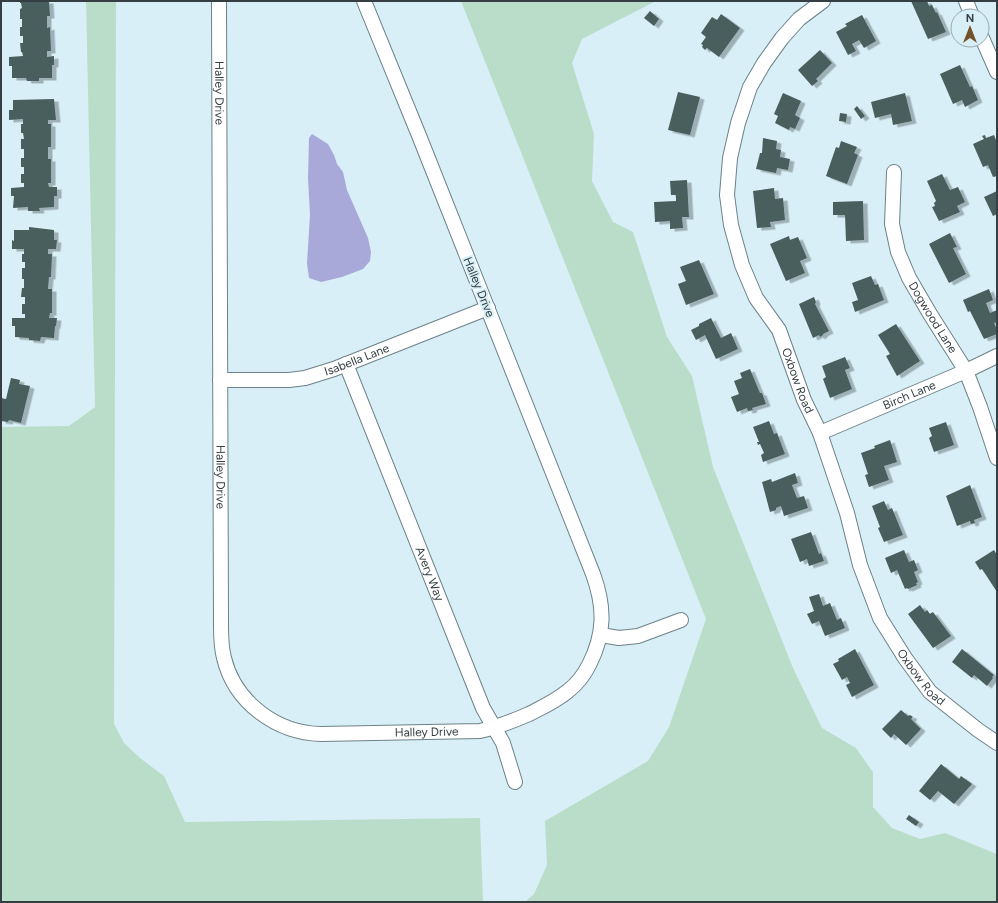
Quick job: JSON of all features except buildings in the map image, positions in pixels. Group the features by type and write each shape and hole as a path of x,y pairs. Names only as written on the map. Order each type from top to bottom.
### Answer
{"street":[{"name":"Halley Drive","path":"219,1 221,637 224,659 239,690 246,699 264,716 287,728 310,734 480,731 494,728 544,707 570,690 586,671 601,635 600,598 598,586 418,130 364,1"},
{"name":"Oxbow Road","path":"823,1 799,19 782,38 764,63 750,87 738,122 730,158 727,195 731,225 742,265 756,298 779,330 804,400 820,433 847,513 860,565 880,618 905,658 930,692 997,743"},
{"path":"986,48 997,72"},
{"name":"Dogwood Lane","path":"894,172 892,224 898,252 909,278 966,371 980,406 997,458"},
{"name":"Isabella Lane","path":"220,380 289,380 320,374 488,308"},
{"name":"Birch Lane","path":"820,433 966,371 997,356"},
{"name":"Avery Way","path":"346,364 482,708 502,743 515,782"},
{"path":"601,635 619,638 638,636 681,620"}],"green space":[{"path":"86,1 116,1 114,724 124,743 140,758 164,776 185,822 480,818 483,902 1,902 1,427 69,426 95,407"},
{"path":"461,1 656,1 582,39 572,63 594,134 592,181 613,222 633,232 667,337 692,376 713,467 793,668 822,728 856,748 873,772 873,807 892,828 920,839 945,833 997,854 997,902 525,902 534,894 547,865 545,821 648,761 669,727 706,619"}],"water":[{"path":"312,134 328,144 337,164 343,172 347,190 368,238 371,252 370,261 363,269 342,277 321,282 309,278 307,263 310,215 308,178 309,138"}]}
